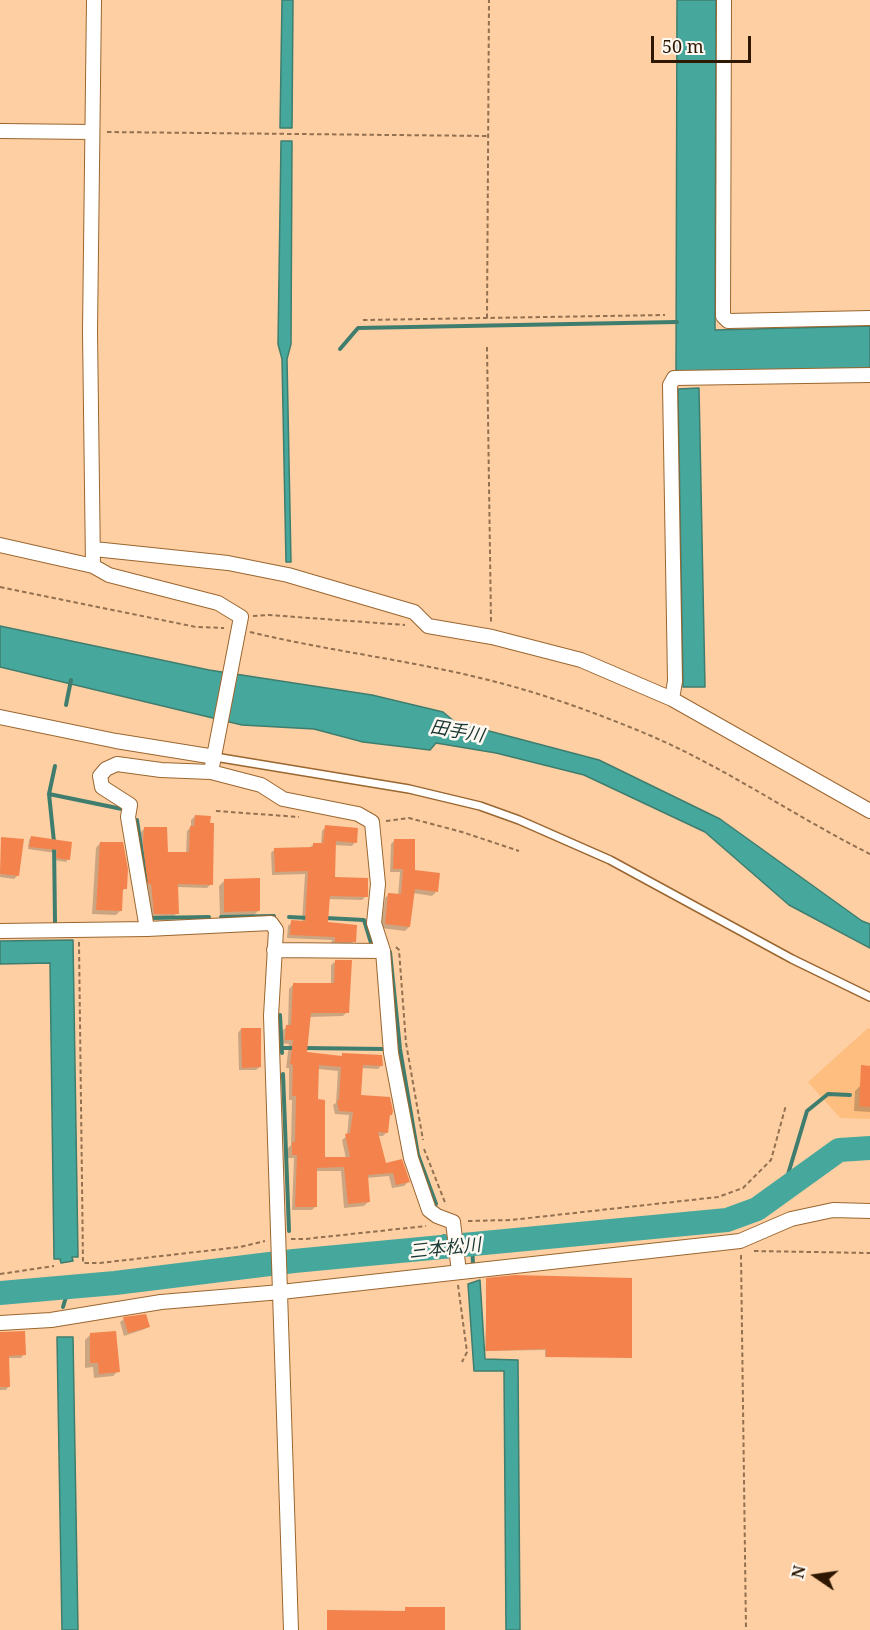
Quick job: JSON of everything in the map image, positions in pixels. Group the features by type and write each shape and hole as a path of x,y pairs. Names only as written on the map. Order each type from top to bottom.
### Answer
{"street":[{"path":"93,566 90,331 94,0"},
{"path":"724,0 723,316 728,321 870,318"},
{"path":"0,131 92,132"},
{"path":"672,699 675,681 670,385 674,378 870,375"},
{"path":"0,546 93,566 109,575 218,603 239,629 212,772"},
{"path":"94,549 228,563 288,575 414,612 428,626 492,637 580,660 672,699 870,811"},
{"path":"0,717 116,741 215,752"},
{"path":"147,929 128,817 130,806 102,787 100,776 117,764 162,770 212,772 261,785 283,798 358,814 372,822 378,884 374,923 383,951 391,1053 411,1158 429,1210 453,1222 459,1272"},
{"path":"0,932 147,929 271,923 276,930 271,1016 291,1630"},
{"path":"274,950 383,951"},
{"path":"0,1323 51,1320 161,1302 741,1245 791,1219 833,1210 870,1211"}],"lane":[{"path":"215,752 409,789 480,806 519,820 610,860 792,959 870,997"}],"path":[{"path":"487,318 489,0"},
{"path":"92,132 488,136"},
{"path":"363,320 665,315"},
{"path":"487,347 492,637"},
{"path":"0,587 196,627 239,629 291,642 419,665 500,683 639,730 706,762 870,854"},
{"path":"239,629 269,615 405,625"},
{"path":"79,930 83,1263 240,1247 279,1240 424,1227 437,1216"},
{"path":"383,951 394,944 399,950 406,1043 424,1148 453,1222 511,1220 718,1197 743,1188 771,1160 786,1105"},
{"path":"746,1630 741,1245 755,1251 870,1253"},
{"path":"0,1274 54,1266"},
{"path":"459,1272 458,1284 467,1352 462,1362"}],"shaded area":[{"path":"868,1028 870,1029 870,1119 840,1118 808,1082"}],"water":[{"path":"282,0 293,0 292,128 280,128"},
{"path":"677,0 716,0 715,330 870,326 870,368 676,372"},
{"path":"281,141 292,141 291,344 287,359 291,562 286,562 282,359 278,344"},
{"path":"699,388 705,687 683,687 678,389"},
{"name":"田手川","path":"0,626 209,670 372,695 443,712 455,722 599,760 720,819 862,921 870,924 870,948 789,905 705,832 584,775 496,753 436,743 430,750 363,742 314,729 242,725 0,667"},
{"path":"73,940 78,1257 72,1257 73,1261 61,1263 60,1259 54,1259 50,963 0,964 0,941"},
{"path":"480,1280 485,1359 518,1360 520,1630 506,1630 504,1371 474,1371 468,1284"},
{"path":"57,1337 73,1337 78,1630 62,1630"}],"building":[{"path":"195,815 211,816 210,823 214,823 213,885 178,884 179,914 154,914 151,884 148,884 146,870 144,827 167,827 168,852 189,852 190,826 194,826"},
{"path":"325,825 358,828 357,843 336,841 335,877 368,878 368,897 330,896 328,922 357,925 356,942 335,942 335,937 290,935 291,920 305,921 308,871 275,872 274,848 313,847 313,843 323,843"},
{"path":"31,836 72,842 70,860 56,858 57,850 29,847"},
{"path":"1,837 24,839 19,876 0,874"},
{"path":"394,839 415,839 415,870 440,873 438,892 415,889 410,927 385,924 388,893 401,894 403,869 393,869"},
{"path":"100,842 123,842 128,869 127,889 123,889 122,911 96,910"},
{"path":"260,878 260,911 224,912 224,879"},
{"path":"335,960 352,960 349,1013 311,1013 307,1052 342,1056 342,1053 382,1055 383,1066 363,1065 361,1095 390,1097 393,1111 390,1115 388,1133 378,1132 386,1163 402,1159 410,1182 396,1185 393,1173 368,1175 370,1202 348,1204 344,1167 317,1168 317,1207 295,1207 297,1155 292,1155 292,1142 295,1142 296,1096 292,1096 293,1065 290,1064 293,1040 285,1040 286,1025 291,1025 293,983 334,983","holes":["319,1065 341,1067 339,1100 337,1100 339,1111 353,1112 350,1133 345,1134 350,1157 325,1157 325,1100 318,1099"]},
{"path":"241,1028 261,1028 261,1067 242,1068"},
{"path":"861,1065 870,1066 870,1107 859,1106"},
{"path":"515,1275 632,1278 632,1358 546,1357 546,1349 486,1351 486,1278"},
{"path":"146,1314 150,1327 128,1333 123,1317"},
{"path":"25,1331 26,1355 9,1356 10,1387 0,1387 0,1332"},
{"path":"116,1331 120,1372 99,1374 98,1363 90,1363 90,1333"},
{"path":"405,1607 445,1607 445,1630 327,1630 327,1610 405,1611"}],"waterway":[{"path":"340,349 358,328 677,322"},
{"path":"66,705 71,680"},
{"path":"55,766 49,794 54,842 55,922"},
{"path":"49,794 122,809"},
{"path":"137,820 146,881"},
{"path":"150,916 151,918 209,917"},
{"path":"221,917 274,916"},
{"path":"289,917 309,918"},
{"path":"326,918 364,920 371,943"},
{"path":"390,952 400,1049 418,1155 436,1204"},
{"path":"280,1015 282,1053"},
{"path":"282,1048 297,1048"},
{"path":"304,1048 384,1049"},
{"path":"283,1074 289,1231"},
{"path":"783,1191 807,1111 828,1094 850,1095"},
{"name":"三本松川","path":"0,1293 115,1283 294,1261 727,1220 757,1209 839,1150 870,1148"},
{"path":"444,1236 446,1246"},
{"path":"472,1244 473,1264"},
{"path":"293,1251 294,1261"},
{"path":"63,1307 69,1287"}]}
